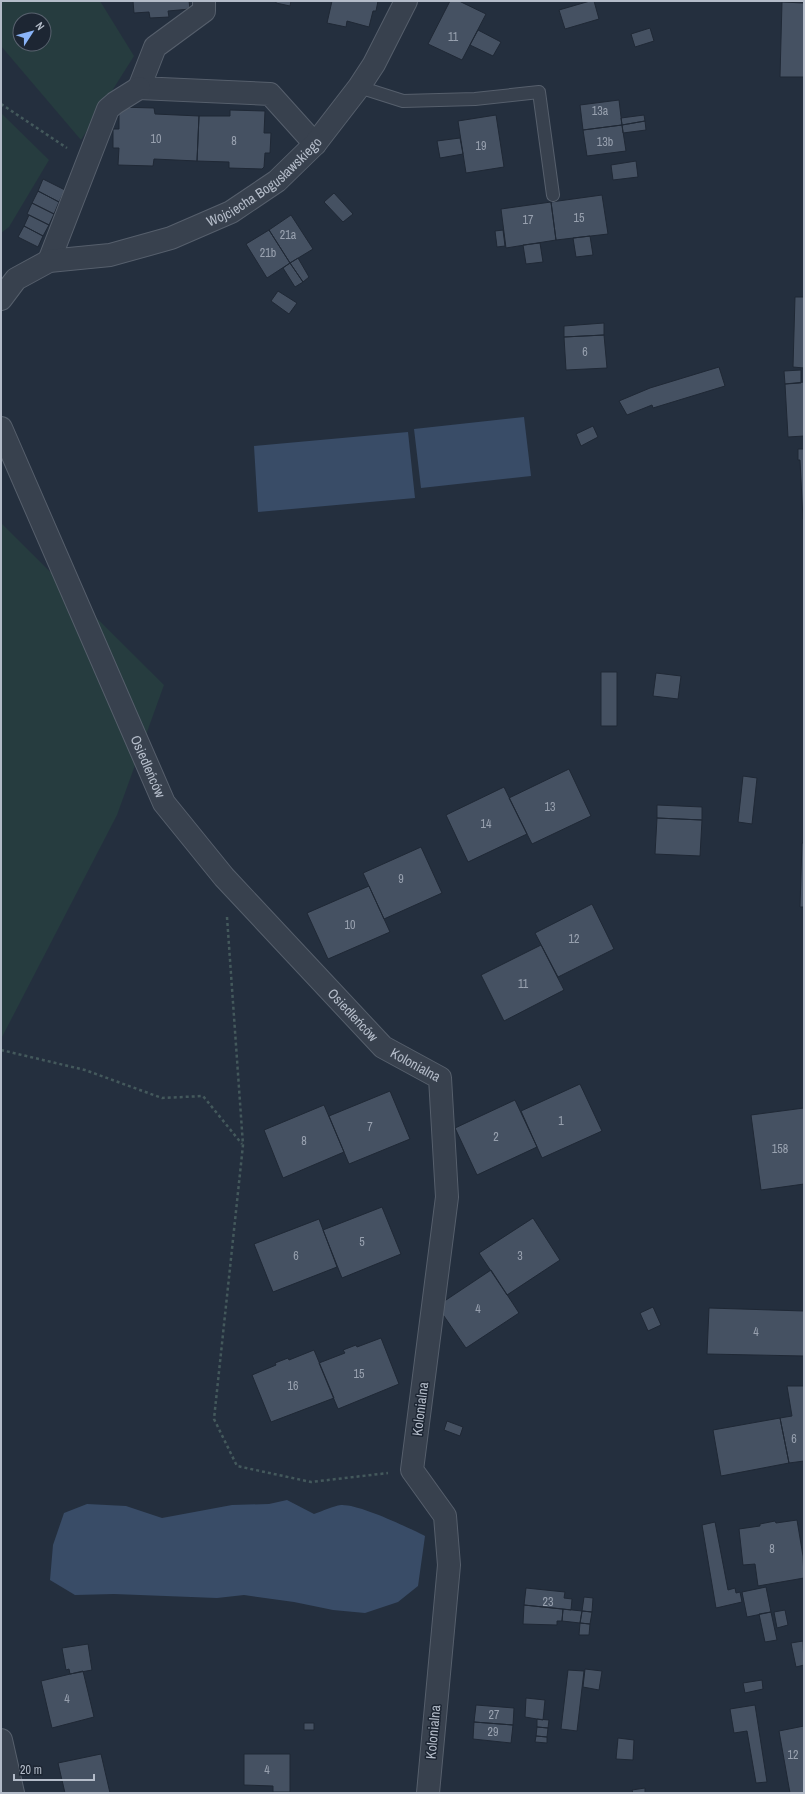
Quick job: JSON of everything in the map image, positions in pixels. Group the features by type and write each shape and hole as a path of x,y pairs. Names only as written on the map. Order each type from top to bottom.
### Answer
{"street":[{"path":"139,88 154,48 204,11 204,1"},
{"name":"Wojciecha Bogusławskiego","path":"49,261 110,255 171,238 231,212 277,181 316,144 359,87 374,64 406,1"},
{"path":"1,299 16,279 49,261 108,109 139,88 270,94 316,144"},
{"name":"Osiedleńców","path":"1,428 164,803 224,877 383,1047"},
{"name":"Kolonialna","path":"383,1047 440,1078 448,1197 412,1470 445,1516 449,1565 428,1793"},
{"path":"1,1740 13,1793"}],"lane":[{"path":"359,87 404,101 476,99 539,92 553,195"}],"path":[{"path":"1,104 88,163"},
{"path":"226,916 243,1145 214,1419 237,1466 311,1482 412,1470"},
{"path":"1,1050 86,1070 162,1098 202,1096 243,1145"}],"green space":[{"path":"1,1 100,1 134,56 81,140 1,46"},
{"path":"1,113 49,160 9,227 1,233"},
{"path":"1,523 164,685 117,815 1,1039"}],"water":[{"path":"524,417 531,476 421,488 414,429"},
{"path":"408,432 415,498 258,512 254,446"},
{"path":"287,1500 314,1514 331,1507 341,1505 359,1508 407,1527 425,1536 418,1586 398,1602 365,1613 333,1610 294,1602 244,1595 217,1598 114,1594 75,1595 50,1580 53,1545 64,1513 87,1504 126,1506 162,1518 232,1505 269,1504"}],"building":[{"path":"133,1 189,1 190,9 168,11 169,17 150,18 149,12 134,13"},
{"path":"276,1 291,1 290,6 276,3"},
{"path":"332,1 378,1 376,11 373,11 369,27 347,21 346,27 327,23"},
{"path":"450,1 459,1 486,14 462,60 428,44"},
{"path":"594,1 599,19 565,29 559,10"},
{"path":"782,2 804,3 804,77 780,77"},
{"path":"650,28 654,41 635,47 631,34"},
{"path":"478,30 501,42 493,56 470,45"},
{"path":"619,100 622,125 583,130 580,105"},
{"path":"119,107 154,108 155,114 199,116 197,161 154,159 153,166 118,165 119,148 113,148 113,129 119,129"},
{"path":"230,110 265,111 264,133 271,133 270,153 265,153 264,167 262,169 229,168 229,162 197,161 199,116 230,116"},
{"path":"496,115 504,167 466,173 458,121"},
{"path":"644,115 645,121 622,125 621,118"},
{"path":"645,121 646,130 623,133 622,125"},
{"path":"622,125 626,151 587,156 583,130"},
{"path":"460,138 463,154 440,158 437,141"},
{"path":"636,161 638,177 613,180 611,165"},
{"path":"43,179 65,190 59,202 38,191"},
{"path":"38,191 59,202 54,214 32,203"},
{"path":"334,193 353,214 343,222 324,202"},
{"path":"602,195 608,234 556,240 551,202"},
{"path":"551,202 556,240 506,248 501,209"},
{"path":"32,203 54,214 49,225 27,214"},
{"path":"29,215 49,225 43,236 24,226"},
{"path":"291,215 313,249 290,263 269,230"},
{"path":"24,226 43,236 38,247 18,237"},
{"path":"269,230 290,263 267,278 246,244"},
{"path":"503,230 505,246 497,247 495,231"},
{"path":"590,236 593,255 576,257 573,238"},
{"path":"540,243 543,262 526,264 523,245"},
{"path":"298,258 309,277 303,282 290,263"},
{"path":"290,263 303,282 295,287 283,268"},
{"path":"278,291 297,303 289,314 271,301"},
{"path":"795,297 804,297 804,368 793,367"},
{"path":"604,323 604,335 564,337 564,326"},
{"path":"604,335 607,368 566,370 564,337"},
{"path":"719,367 725,386 653,408 652,405 627,415 619,401 650,388"},
{"path":"801,370 801,383 785,384 784,371"},
{"path":"804,382 804,436 788,437 785,384"},
{"path":"593,426 598,437 581,446 576,434"},
{"path":"798,449 804,449 804,519 800,460 798,460"},
{"path":"601,672 617,672 617,726 601,726"},
{"path":"656,673 681,676 678,699 653,696"},
{"path":"569,769 591,816 532,844 509,798"},
{"path":"743,776 757,778 752,824 738,822"},
{"path":"504,787 527,834 468,862 446,815"},
{"path":"657,805 702,807 702,820 657,818"},
{"path":"657,818 702,820 700,856 655,854"},
{"path":"802,843 804,843 804,907 800,907"},
{"path":"421,847 442,893 384,919 363,873"},
{"path":"369,886 390,932 328,959 307,913"},
{"path":"592,904 614,949 558,977 535,933"},
{"path":"541,945 564,990 504,1021 481,975"},
{"path":"580,1084 602,1131 542,1158 521,1111"},
{"path":"390,1091 410,1139 349,1164 329,1116"},
{"path":"515,1100 537,1147 477,1175 455,1128"},
{"path":"324,1105 344,1152 283,1178 264,1130"},
{"path":"804,1108 804,1184 761,1190 751,1115"},
{"path":"382,1207 401,1254 342,1278 323,1230"},
{"path":"533,1218 560,1260 507,1295 479,1253"},
{"path":"319,1219 337,1267 273,1292 254,1244"},
{"path":"491,1270 519,1313 466,1348 437,1306"},
{"path":"653,1307 661,1325 648,1331 640,1313"},
{"path":"709,1308 804,1311 804,1356 707,1354"},
{"path":"381,1338 399,1384 338,1409 319,1363 345,1353 343,1350 356,1345 357,1347"},
{"path":"314,1350 334,1398 271,1422 252,1375 276,1365 275,1363 288,1358 289,1360"},
{"path":"787,1386 804,1386 804,1461 789,1463 780,1418 792,1416"},
{"path":"780,1418 789,1463 721,1476 713,1430"},
{"path":"447,1421 463,1427 460,1436 444,1430"},
{"path":"797,1520 803,1556 804,1578 758,1586 755,1564 743,1565 739,1529 760,1526 760,1524 775,1521 776,1523"},
{"path":"715,1522 728,1590 735,1588 736,1593 740,1592 742,1602 716,1608 702,1525"},
{"path":"766,1587 771,1612 747,1617 742,1592"},
{"path":"526,1588 565,1592 564,1598 572,1599 571,1610 524,1605"},
{"path":"584,1597 593,1598 592,1612 582,1611"},
{"path":"524,1605 563,1609 562,1621 557,1621 557,1625 523,1624"},
{"path":"563,1609 582,1611 580,1623 562,1621"},
{"path":"785,1610 788,1625 777,1628 774,1612"},
{"path":"582,1611 592,1612 590,1624 580,1623"},
{"path":"771,1612 777,1640 765,1642 759,1614"},
{"path":"580,1623 590,1624 589,1635 579,1635"},
{"path":"803,1641 804,1665 796,1667 791,1643"},
{"path":"88,1644 92,1670 70,1674 69,1669 66,1670 62,1648"},
{"path":"585,1669 602,1671 599,1690 583,1687"},
{"path":"568,1670 584,1671 577,1731 561,1729"},
{"path":"83,1671 94,1717 52,1728 41,1681"},
{"path":"762,1680 763,1689 745,1693 743,1683"},
{"path":"526,1698 545,1700 543,1720 525,1717"},
{"path":"476,1705 514,1708 513,1725 474,1722"},
{"path":"755,1705 767,1782 756,1783 747,1731 734,1733 730,1709"},
{"path":"537,1719 549,1720 548,1728 537,1727"},
{"path":"474,1722 513,1725 511,1743 473,1739"},
{"path":"304,1723 314,1723 314,1730 304,1730"},
{"path":"804,1726 804,1793 790,1793 779,1731"},
{"path":"537,1727 548,1728 547,1737 536,1736"},
{"path":"536,1736 547,1737 547,1743 535,1742"},
{"path":"618,1738 634,1740 633,1760 616,1759"},
{"path":"101,1754 110,1793 65,1793 58,1763"},
{"path":"244,1754 290,1754 290,1792 273,1792 273,1786 244,1785"},
{"path":"645,1788 645,1793 633,1793 632,1790"}]}
